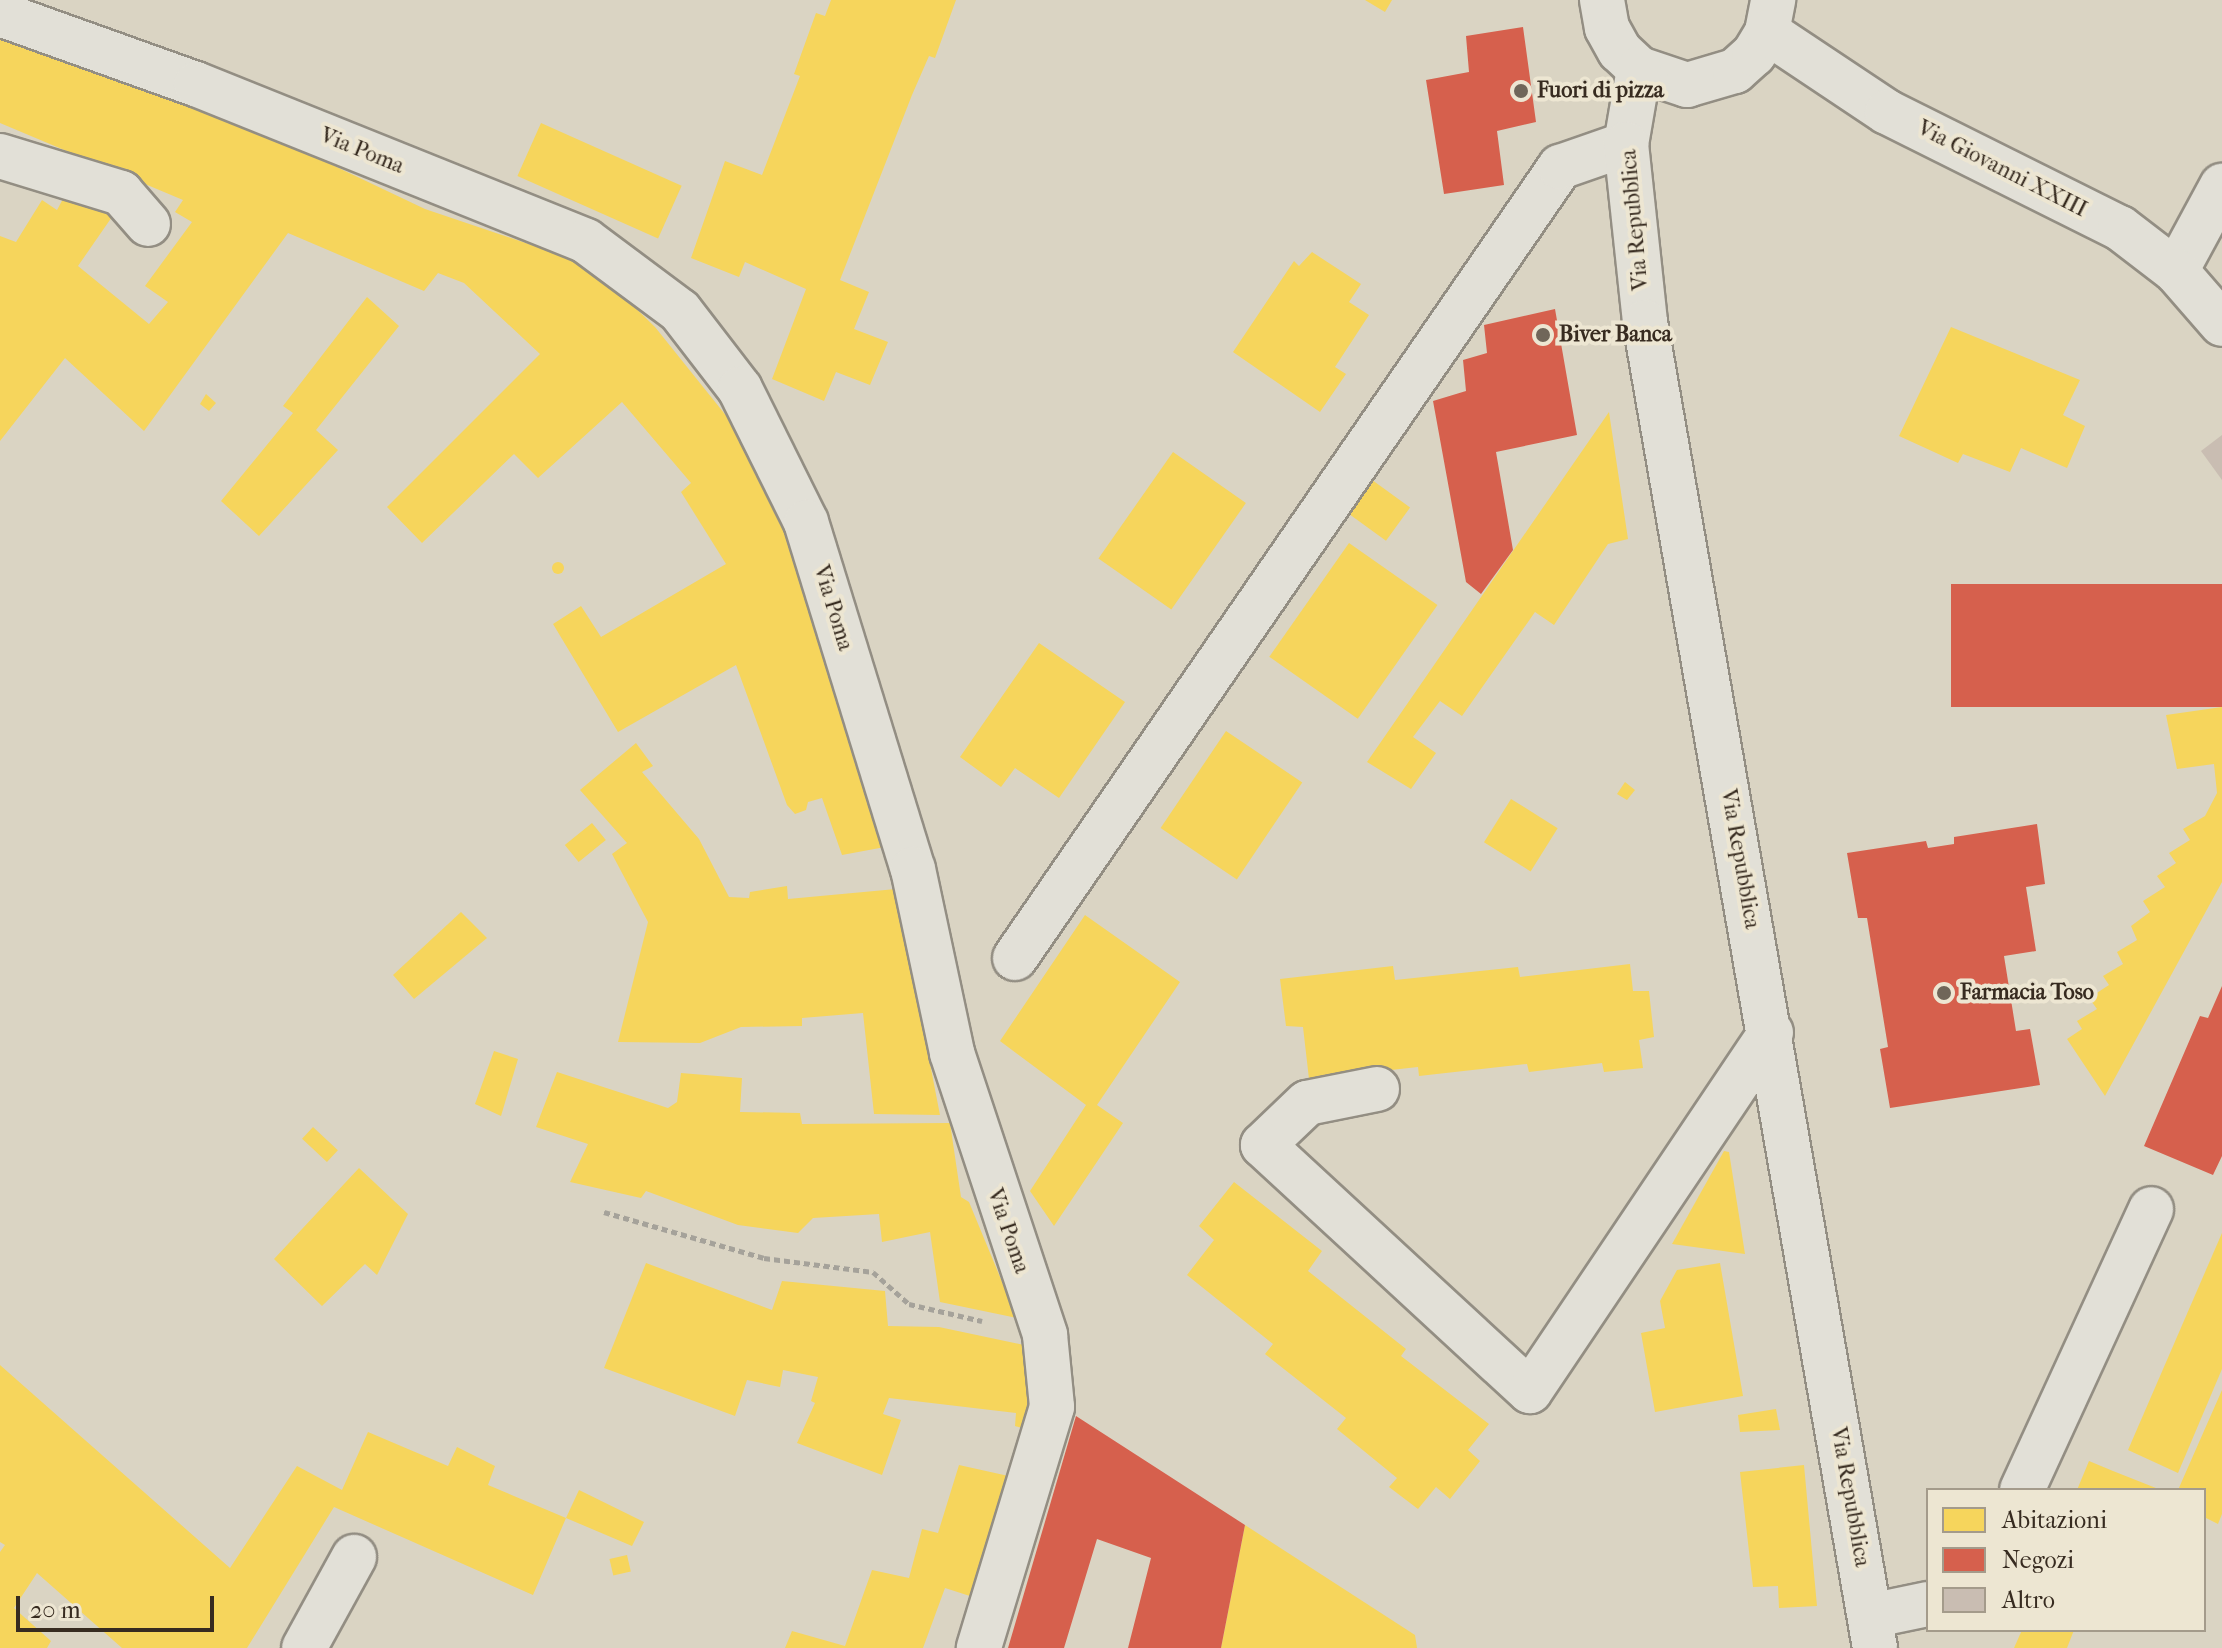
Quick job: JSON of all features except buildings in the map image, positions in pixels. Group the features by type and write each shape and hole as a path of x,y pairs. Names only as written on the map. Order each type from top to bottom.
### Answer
{"street":[{"path":"1602,0 1607,28 1639,69 1687,85 1712,81 1735,71 1770,16"},
{"name":"Via Poma","path":"0,14 196,84 586,241 680,311 740,389 806,522 913,869 952,1053 1045,1335 1052,1407 979,1648"},
{"name":"Via Giovanni XXIII","path":"1770,16 1887,112 2120,228 2176,271 2222,324"},
{"name":"Via Repubblica","path":"1639,69 1626,144 1645,322 1873,1632"},
{"path":"1015,958 1560,167 1626,144"},
{"path":"0,156 121,193 148,224"},
{"path":"2176,271 2222,186"},
{"path":"1377,1089 1307,1103 1263,1145 1530,1391 1771,1032"},
{"path":"2023,1488 2151,1209"},
{"path":"304,1648 354,1557"},
{"path":"1873,1632 1926,1605"}],"path":[{"path":"604,1212 764,1258 873,1272 909,1304 1045,1335"}],"place":[{"name":"Fuori di pizza","path":"1521,91"},
{"name":"Biver Banca","path":"1543,335"},
{"name":"Farmacia Toso","path":"1944,993"}]}
